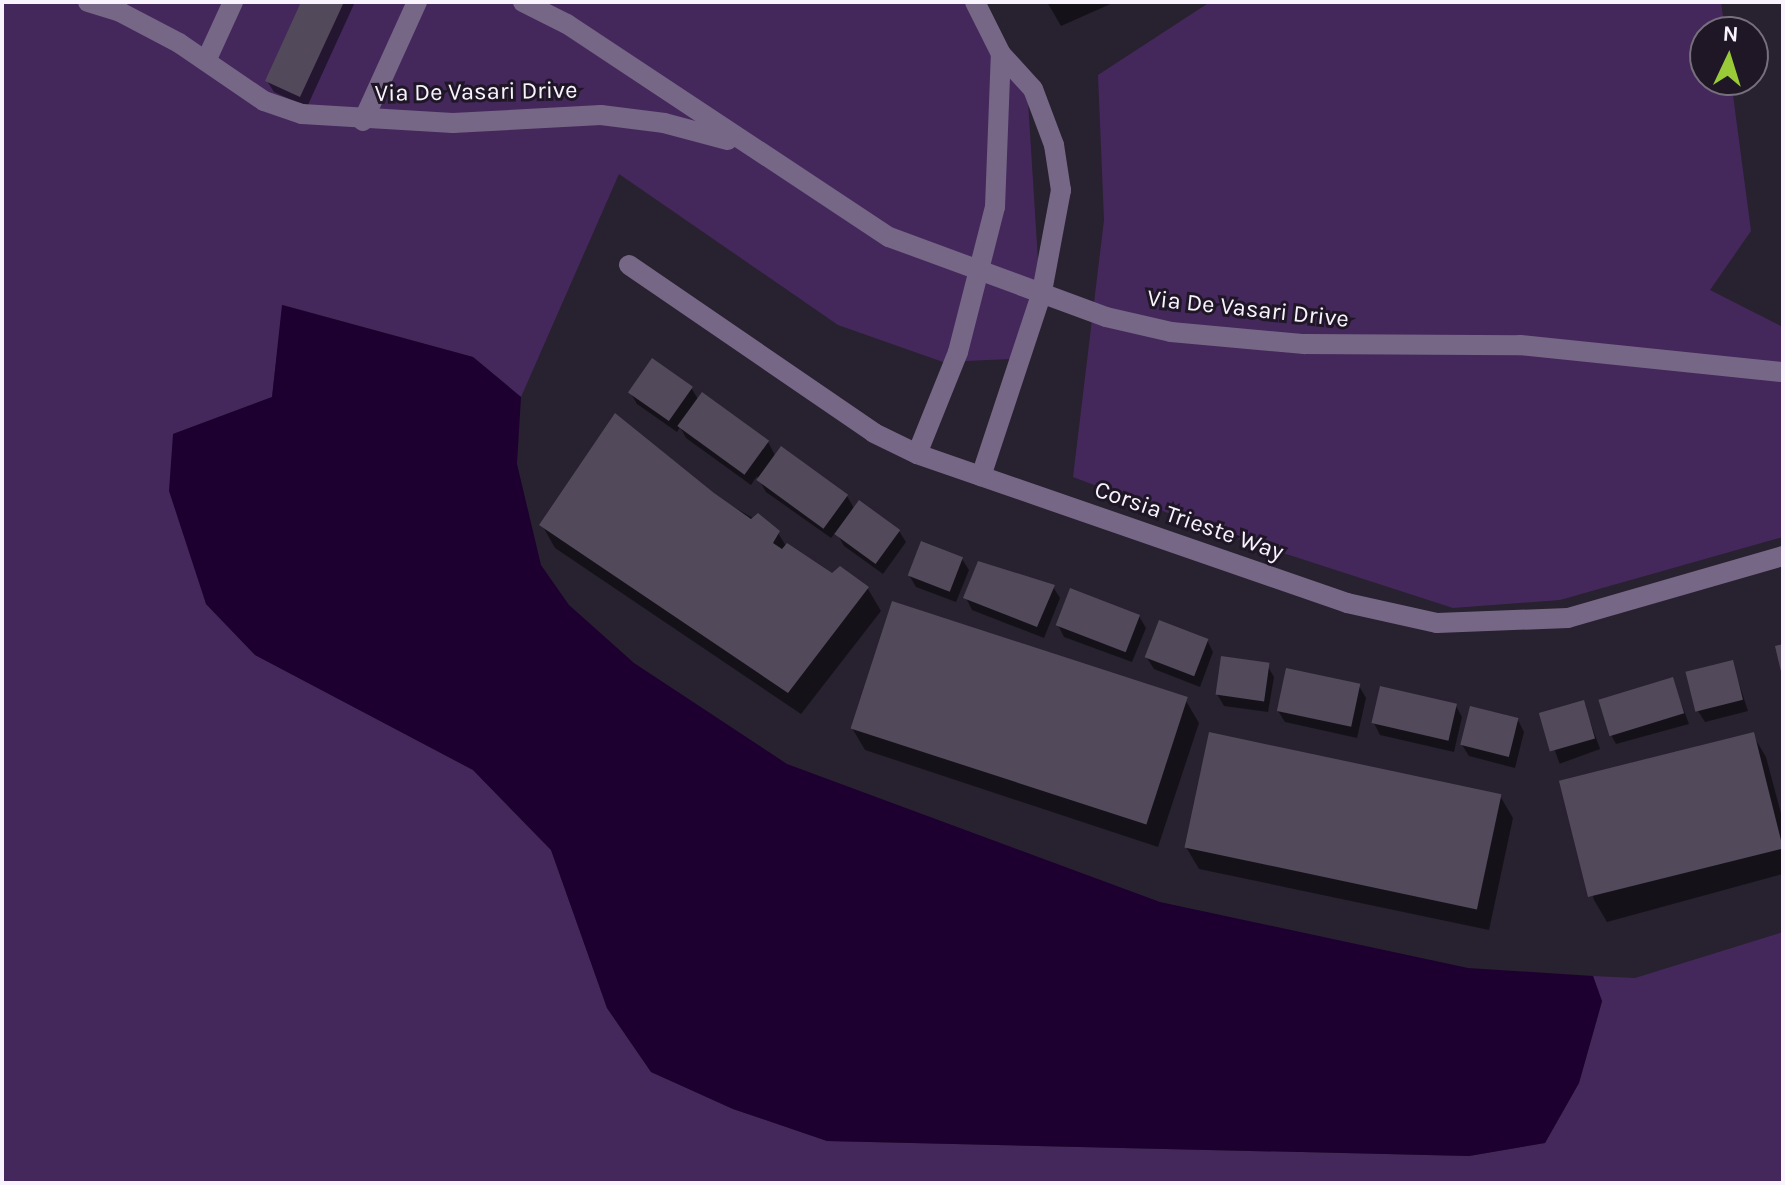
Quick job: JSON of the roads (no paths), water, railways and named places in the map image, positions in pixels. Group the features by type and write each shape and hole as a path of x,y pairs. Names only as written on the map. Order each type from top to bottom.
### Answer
{"street":[{"name":"Via De Vasari Drive","path":"88,2 120,12 206,61 264,101 302,114 363,121 453,123 601,115 664,123 748,145"},
{"path":"206,61 233,2"},
{"path":"363,121 417,2"},
{"name":"Via De Vasari Drive","path":"523,2 567,24 889,237 979,267 1106,317 1171,332 1304,344 1520,345 1783,372"},
{"path":"975,2 1001,54 1033,89 1054,145 1061,190 1042,292 981,476"},
{"path":"917,454 958,352 1000,174 996,91 1001,54"},
{"name":"Corsia Trieste Way","path":"629,265 874,433 917,454 1347,603 1437,623 1568,618 1783,556"}]}
